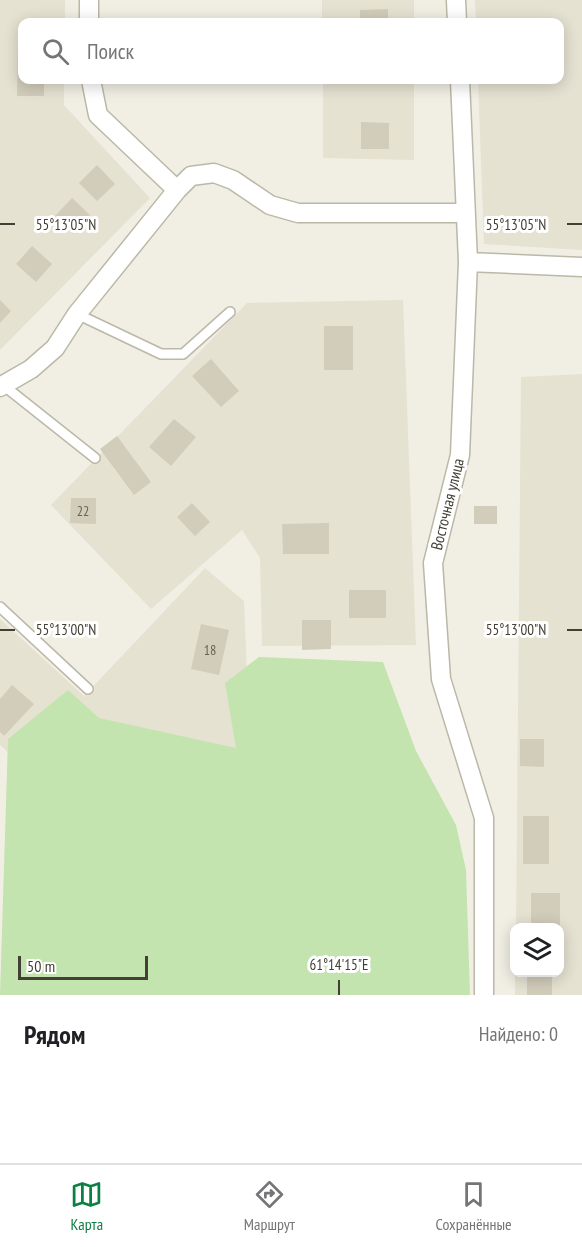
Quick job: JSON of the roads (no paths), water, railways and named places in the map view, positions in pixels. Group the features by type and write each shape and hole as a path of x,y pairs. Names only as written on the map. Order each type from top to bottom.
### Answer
{"street":[{"path":"89,0 89,18"},
{"path":"456,0 457,18"},
{"path":"93,84 98,115 177,190"},
{"name":"Восточная улица","path":"460,84 468,262 460,455 433,563 441,680 484,818 484,995"},
{"path":"2,386 31,369 55,348 77,314 177,190 191,176 214,173 233,180 270,205 298,213 465,213"},
{"path":"468,262 582,267"}],"lane":[{"path":"77,314 161,354 183,354 230,312"},
{"path":"2,386 95,458"},
{"path":"0,607 88,688"}]}
